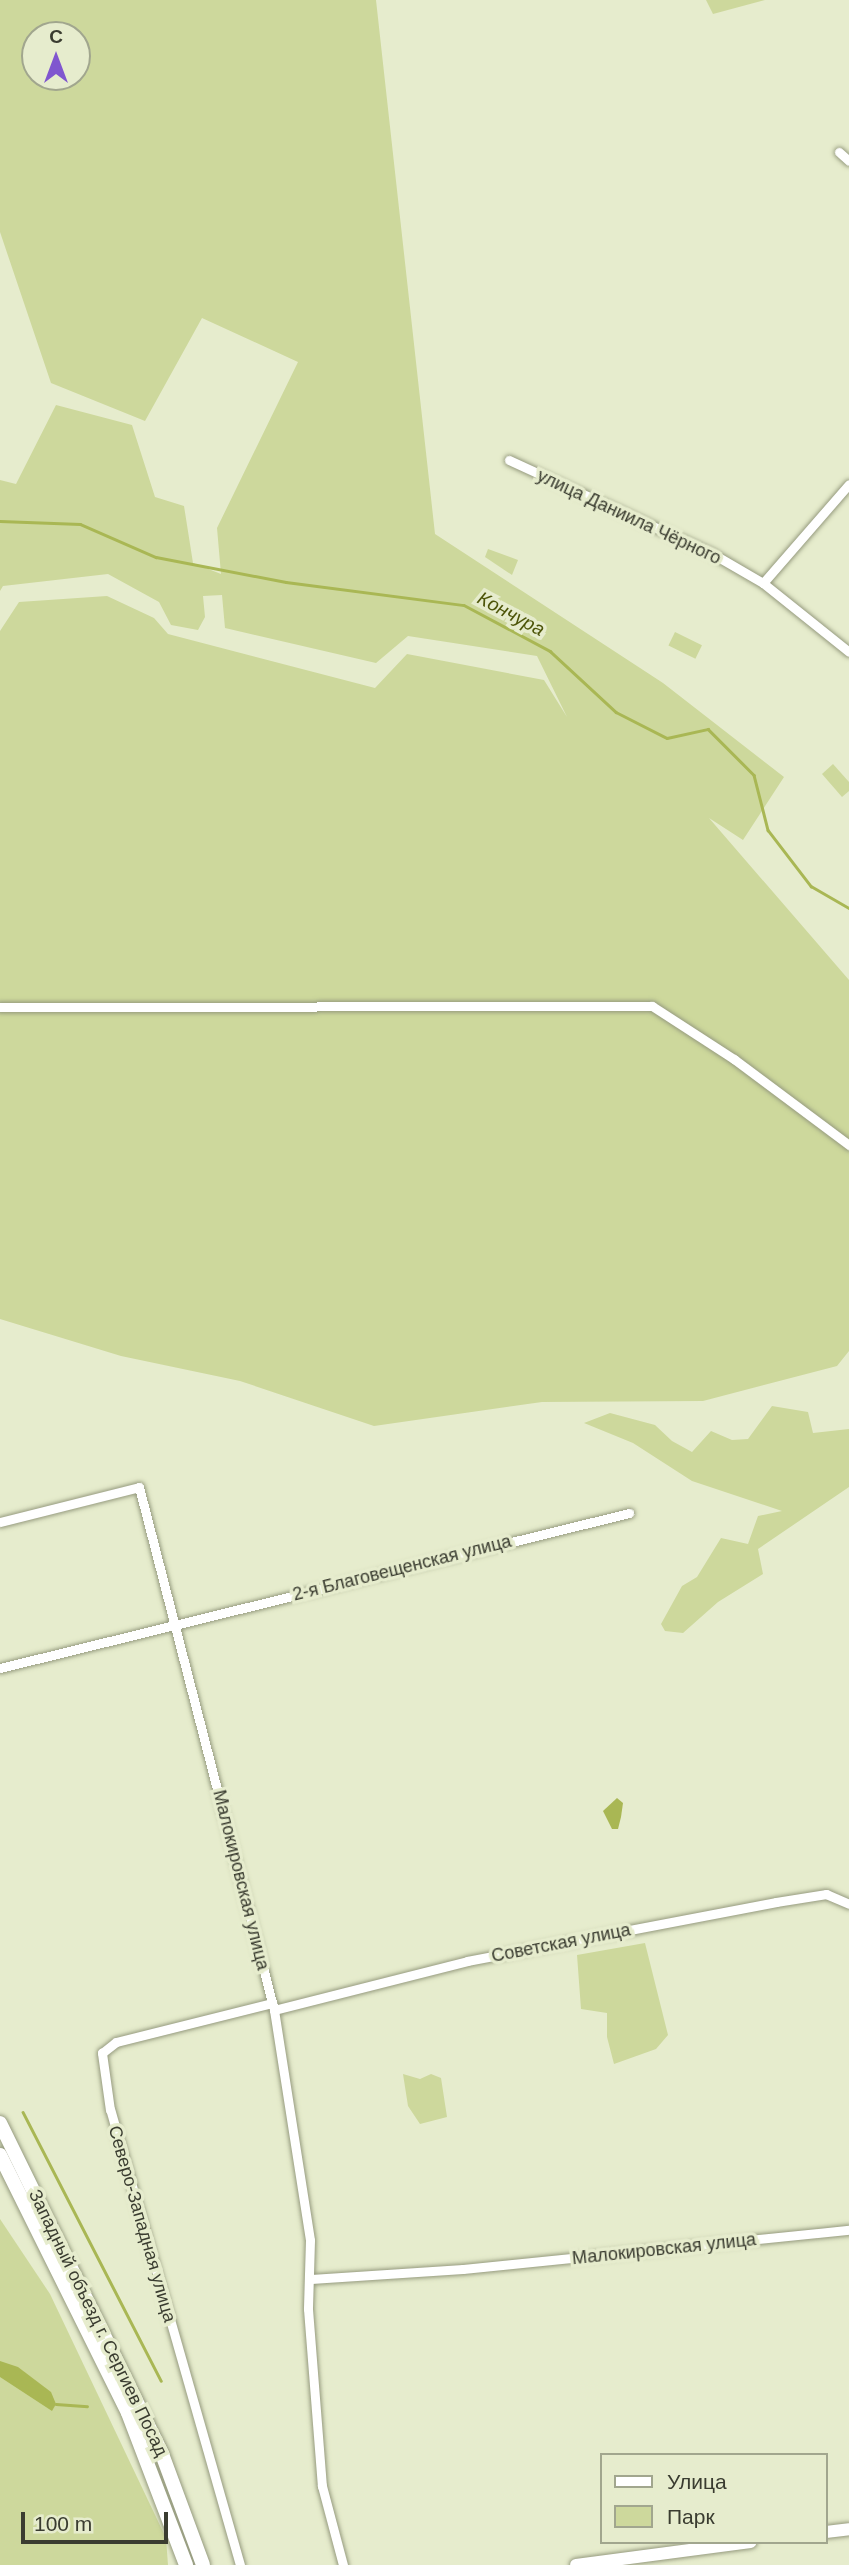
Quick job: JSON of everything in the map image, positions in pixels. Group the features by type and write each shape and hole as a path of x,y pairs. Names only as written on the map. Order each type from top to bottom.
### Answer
{"main road":[{"name":"Западный объезд г. Сергиев Посад","path":"0,2123 162,2454 203,2565"},
{"name":"Западный объезд г. Сергиев Посад","path":"0,2155 128,2413 186,2565"}],"street":[{"path":"839,152 849,161"},
{"name":"улица Даниила Чёрного","path":"509,460 662,528 763,583 849,652"},
{"path":"763,583 849,484"},
{"path":"0,1007 652,1006 734,1059 849,1145"},
{"name":"Малокировская улица","path":"0,1522 139,1487 273,2006 293,2115 311,2280 308,2309 322,2486 343,2565"},
{"name":"2-я Благовещенская улица","path":"0,1668 629,1514"},
{"name":"Советская улица","path":"273,2006 467,1961 763,1905 826,1894 849,1904"},
{"name":"Северо-Западная улица","path":"240,2565 110,2110 102,2053 116,2042 273,2006"},
{"name":"Малокировская улица","path":"311,2280 477,2268 849,2230"},
{"path":"828,2532 849,2529"},
{"path":"576,2565 735,2544"}],"green space":[{"path":"0,0 376,0 435,534 663,683 784,777 743,840 709,818 849,980 849,1351 837,1366 703,1401 542,1402 374,1426 240,1381 121,1356 0,1319 0,631 19,602 107,596 154,618 168,634 375,688 407,654 544,680 567,717 537,656 408,636 376,663 225,628 222,595 203,596 205,617 198,630 171,625 159,602 108,574 3,586 0,591 0,480 16,484 56,405 132,425 155,497 184,506 193,563 221,574 217,528 298,362 202,318 145,421 51,383 0,232"},
{"path":"706,0 765,0 713,14"},
{"path":"488,549 518,560 512,575 485,557"},
{"path":"675,632 702,645 695,659 668,645"},
{"path":"833,764 849,782 849,791 842,797 822,774"},
{"path":"772,1406 808,1412 813,1433 849,1429 849,1487 758,1549 763,1574 718,1602 683,1633 665,1631 661,1624 682,1586 697,1577 721,1538 748,1544 758,1516 782,1511 692,1481 633,1443 584,1423 610,1413 655,1425 672,1441 692,1452 711,1431 732,1440 748,1439"},
{"path":"645,1943 668,2035 656,2049 614,2064 607,2037 607,2013 581,2009 577,1955"},
{"path":"403,2074 420,2079 431,2074 441,2078 447,2117 420,2124 408,2106"},
{"path":"0,2219 50,2294 166,2538 168,2565 0,2565"}],"shaded area":[{"path":"617,1798 623,1803 621,1817 618,1829 612,1829 603,1811"},
{"path":"0,2361 18,2367 51,2392 56,2404 52,2411 0,2377"}],"waterway":[{"name":"Кончура","path":"0,521 80,524 156,557 286,582 464,605 550,651 616,712 667,738 708,729 754,775 768,830 811,886 849,908"},
{"path":"23,2112 161,2381"},
{"path":"56,2404 87,2406"}]}
